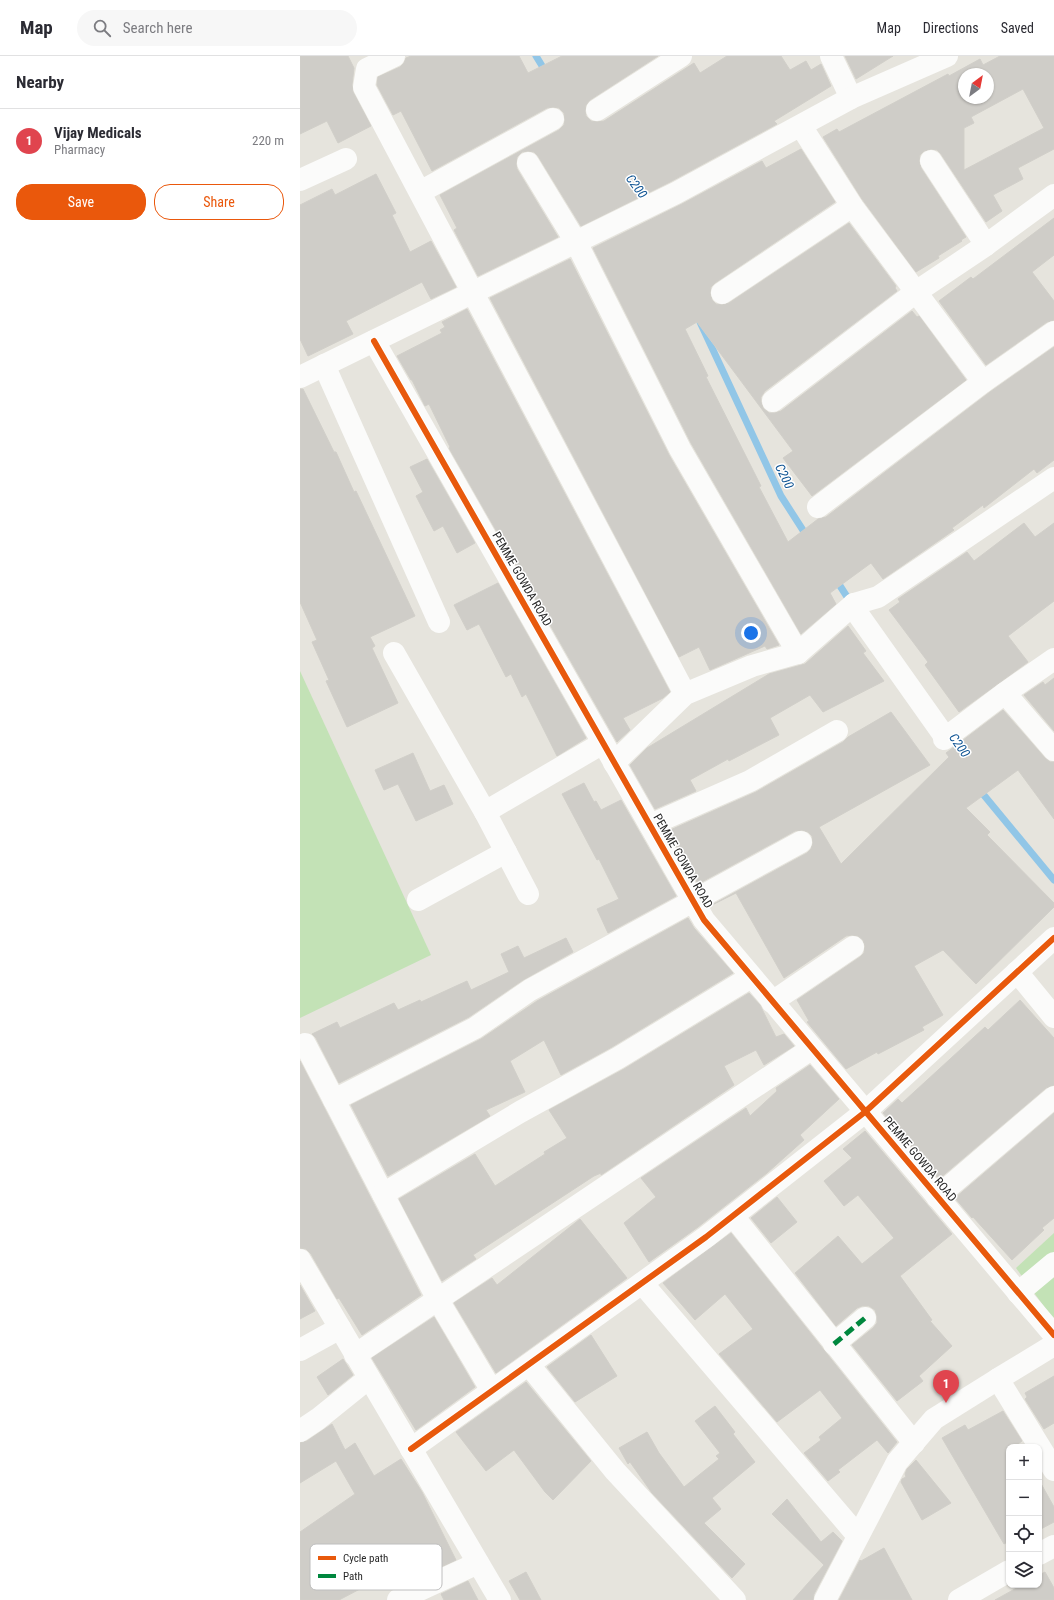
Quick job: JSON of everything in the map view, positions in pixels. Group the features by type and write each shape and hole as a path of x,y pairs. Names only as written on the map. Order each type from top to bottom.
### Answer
{"street":[{"path":"394,56 367,69 364,87 685,694"},
{"path":"597,110 681,56"},
{"path":"831,56 851,98"},
{"path":"300,375 374,341 650,206 851,98 947,56"},
{"path":"420,192 553,119"},
{"path":"801,126 852,206 983,382"},
{"path":"300,180 346,159"},
{"path":"931,160 986,245"},
{"path":"528,163 576,242 680,449 798,653"},
{"path":"773,401 916,292 986,245 1054,195"},
{"path":"722,293 852,206"},
{"path":"818,507 983,382 1054,332"},
{"name":"PEMME GOWDA ROAD","path":"374,341 704,920 936,1197 1054,1334"},
{"path":"324,365 439,622"},
{"path":"614,763 685,694 752,666 798,653 849,608 878,597 1054,478"},
{"path":"849,608 860,617 944,738 1054,659"},
{"path":"394,653 485,812 528,894"},
{"path":"1005,693 1054,750"},
{"path":"650,825 750,781 837,731"},
{"path":"485,812 603,743"},
{"path":"334,1100 475,1028 530,990 801,842"},
{"path":"418,900 506,852"},
{"path":"411,1449 642,1284 733,1216 865,1112 1054,938"},
{"path":"772,1002 853,947"},
{"path":"1017,972 1054,1017"},
{"path":"383,1194 520,1112 618,1058 751,977"},
{"path":"305,1044 438,1300 492,1391"},
{"path":"355,1355 811,1049"},
{"path":"936,1197 1054,1097"},
{"path":"733,1216 914,1442"},
{"path":"300,1260 500,1600"},
{"path":"1018,1293 1054,1263"},
{"path":"642,1284 858,1536"},
{"path":"834,1344 865,1318"},
{"path":"300,1350 340,1328"},
{"path":"825,1600 897,1462 934,1419 1054,1345"},
{"path":"529,1365 615,1470 735,1600"},
{"path":"300,1431 318,1419 369,1378"},
{"path":"998,1379 1054,1470"},
{"path":"1042,1552 1054,1546"},
{"path":"442,1579 478,1562"},
{"path":"959,1600 1006,1574"},
{"path":"398,1600 419,1590"}],"green space":[{"path":"300,671 431,955 300,1018"},
{"path":"1054,1233 1054,1320 1016,1268"}],"building":[{"path":"300,56 348,56 354,68 352,85 353,92 371,126 338,143 327,121 300,134"},
{"path":"411,56 519,56 528,73 562,56 658,56 590,100 586,105 586,116 591,121 597,122 604,121 694,63 700,73 727,56 781,56 790,70 806,61 811,70 821,64 831,86 774,121 777,124 670,182 581,226 538,156 534,152 522,152 517,157 517,169 558,237 478,276 454,230 457,228 440,195 559,130 564,125 564,113 559,108 547,108 432,171 401,111 393,115 377,85 378,77 400,67 406,58"},
{"path":"845,56 893,56 856,79"},
{"path":"1000,56 1054,56 1054,149 1018,168 1023,179 993,195 1002,211 986,222 941,154 937,150 931,149 924,151 920,155 919,161 921,168 966,237 938,256 939,258 916,272 862,199 823,137 837,129 839,132 948,74 949,76 958,71 958,104 994,104 994,68 964,68 980,59 983,65","holes":["1023,89 1044,128 964,170 964,128 974,123 971,117"]},
{"path":"801,149 835,202 715,283 711,287 710,293 712,300 716,304 722,305 729,303 849,223 896,286 895,288 897,291 765,391 761,397 763,408 769,413 781,411 912,311 917,317 919,316 966,380 812,496 783,458 793,451 697,322 685,329 708,376 706,377 761,486 759,487 788,542 818,519 826,517 990,392 1054,347 1054,460 1037,473 1034,469 984,508 983,505 952,528 954,530 883,579 871,563 830,593 836,604 801,634 691,443 593,248 682,204 762,161 766,168"},
{"path":"376,174 396,213 392,215 410,252 431,241 456,287 431,299 422,282 346,321 353,334 308,356 300,339 300,205 332,189 335,195"},
{"path":"1054,218 1054,255 1032,272 1054,301 1054,320 1047,322 986,365 939,301 971,277 973,279"},
{"path":"570,259 669,455 779,645 767,649 765,646 710,670 699,647 679,657 490,298"},
{"path":"467,309 670,692 663,698 623,718 630,730 617,742 449,448 450,447 429,404 425,406 412,380 397,356 442,333 440,330 445,327 442,322"},
{"path":"300,389 303,389 334,452 336,452 354,492 356,491 415,616 370,637 375,646 372,648 398,703 347,727 326,681 329,680 312,642 317,640 300,602"},
{"path":"427,459 475,543 457,553 443,526 434,531 416,496 423,492 410,467"},
{"path":"1024,523 1035,537 1054,523 1054,601 1008,636 1028,662 959,712 925,665 928,662 889,610 900,602 898,599 967,552 974,561"},
{"path":"498,583 586,738 557,756 526,694 522,697 511,674 506,677 479,624 467,630 454,605"},
{"path":"848,626 866,651 863,653 884,681 823,712 810,695 770,718 779,735 729,761 728,759 690,780 696,791 655,809 630,765 647,748 769,674 805,664"},
{"path":"1054,678 1054,731 1024,695 1043,682 1045,685"},
{"path":"1003,710 1045,758 1050,762 1054,762 1054,819 1018,770 966,808 990,832 987,835 1054,903 1054,907 976,984 943,950 914,966 943,1015 922,1027 924,1030 878,1054 877,1052 846,1069 807,1022 809,1021 797,1000 860,957 864,953 865,946 863,940 858,936 846,936 784,978 736,893 710,906 807,853 811,849 813,843 812,836 808,832 802,830 795,831 698,884 668,831 756,792 843,742 848,737 891,712 930,765 819,827 841,864 949,757 946,753"},
{"path":"413,753 430,791 444,785 453,804 416,821 398,784 384,790 375,770"},
{"path":"584,783 594,802 596,801 601,810 621,800 676,896 608,933 597,909 619,899 599,859 597,860 562,794"},
{"path":"688,918 694,928 733,973 612,1047 561,1075 544,1040 510,1061 525,1092 486,1110 490,1116 388,1176 351,1105 481,1039 537,1001"},
{"path":"566,938 573,952 523,980 469,1017 339,1083 316,1038 312,1034 337,1022 340,1028 394,1003 398,1010 420,1000 421,1002 467,981 471,990 509,972 501,954 518,946 524,958"},
{"path":"749,993 760,1005 776,1037 784,1034 794,1046 764,1065 756,1050 724,1066 734,1085 601,1175 601,1173 594,1176 473,1255 476,1259 442,1281 399,1199 475,1154 495,1186 567,1138 549,1110 624,1069"},
{"path":"1020,1000 1054,1038 1054,1085 1046,1088 939,1179 883,1113 898,1099 902,1103 985,1027 988,1030"},
{"path":"300,1061 421,1295 362,1335 339,1298 337,1299 311,1254 306,1249 300,1248"},
{"path":"810,1065 839,1099 800,1135 804,1140 767,1173 698,1227 649,1262 624,1223 656,1197 641,1178 746,1108 750,1116 777,1091 776,1088"},
{"path":"1054,1113 1054,1218 1042,1228 1044,1230 1012,1260 955,1198"},
{"path":"865,1131 952,1234 900,1276 932,1320 930,1321 952,1346 919,1376 923,1381 897,1401 852,1345 877,1323 875,1310 869,1306 857,1308 836,1326 795,1273 838,1236 862,1264 894,1238 858,1195 844,1206 824,1181 852,1158 843,1149"},
{"path":"777,1197 797,1222 771,1243 751,1218"},
{"path":"580,1219 627,1278 496,1373 454,1303 492,1278 497,1285"},
{"path":"731,1233 897,1442 888,1453 877,1440 838,1470 840,1472 828,1481 804,1453 821,1440 819,1437 842,1418 820,1390 777,1422 719,1354 753,1329 725,1294 695,1320 663,1283"},
{"path":"300,1285 315,1311 300,1319"},
{"path":"434,1317 475,1387 416,1430 372,1358"},
{"path":"591,1335 617,1376 575,1402 547,1367"},
{"path":"343,1359 353,1375 328,1395 317,1377"},
{"path":"1054,1376 1054,1423 1044,1429 1025,1399 1027,1397 1025,1393"},
{"path":"526,1382 591,1461 553,1500 545,1492 514,1450 486,1471 456,1432"},
{"path":"715,1406 735,1432 733,1434 755,1462 712,1498 721,1509 704,1523 745,1564 732,1578 652,1493 630,1462 628,1464 619,1448 647,1432 659,1453 684,1487 719,1459 716,1456 720,1453 695,1421"},
{"path":"1003,1411 1022,1441 1018,1444 1006,1444 1006,1543 1004,1544 942,1438 965,1425 968,1430"},
{"path":"332,1424 345,1450 355,1443 374,1476 401,1459 422,1492 456,1560 442,1566 442,1544 310,1544 310,1590 358,1590 339,1600 300,1600 300,1532 355,1494 336,1461 300,1483 300,1443 307,1441"},
{"path":"916,1460 951,1503 922,1520 901,1482 902,1479 906,1477 905,1474 907,1469"},
{"path":"1042,1485 1054,1507 1054,1522 1042,1528"},
{"path":"787,1499 821,1542 833,1532 842,1541 814,1594 813,1600 793,1600 824,1565 772,1514"},
{"path":"884,1548 912,1600 839,1600 860,1560 861,1561"},
{"path":"526,1572 541,1600 520,1600 509,1581"},
{"path":"1045,1572 1054,1588 1054,1600 995,1600 1017,1588 1042,1588 1042,1574"},
{"path":"468,1581 478,1600 444,1600 441,1594"}],"waterway":[{"name":"C200","path":"536,56 547,74"},
{"name":"C200","path":"700,322 781,496 808,538"},
{"name":"C200","path":"835,578 851,603"},
{"name":"C200","path":"978,788 1054,880"}],"marked path":[{"path":"834,1344 865,1318"}],"cycle path":[{"path":"374,341 704,920 1054,1335"},
{"path":"411,1449 706,1237 865,1112 1054,938"}],"place":[{"name":"Vijay Medicals","path":"946,1403"}]}
